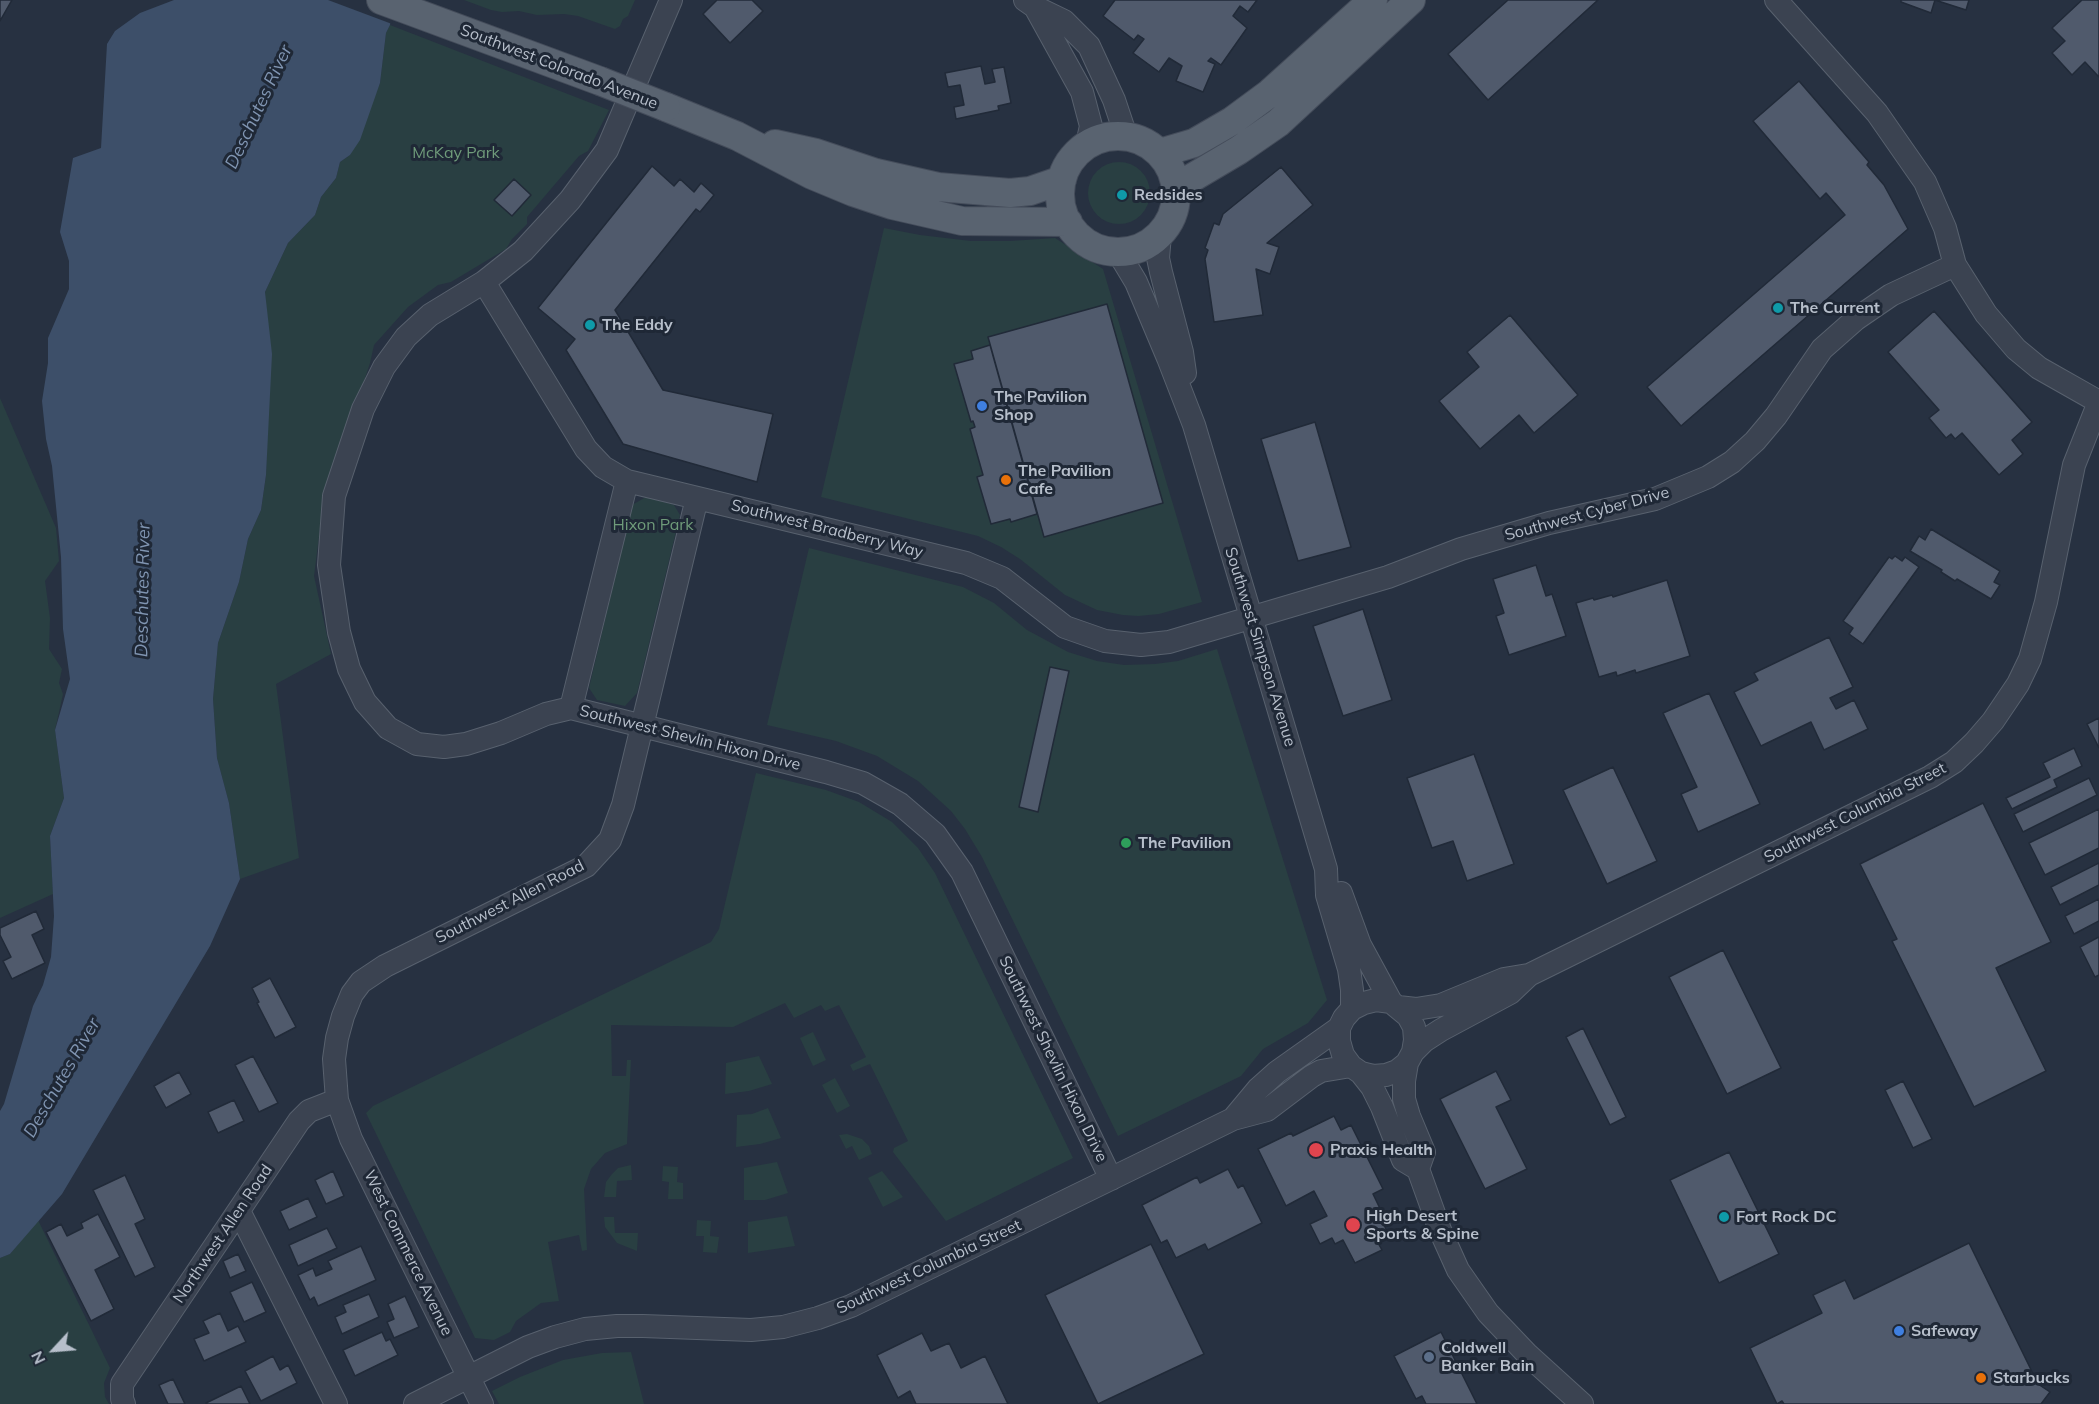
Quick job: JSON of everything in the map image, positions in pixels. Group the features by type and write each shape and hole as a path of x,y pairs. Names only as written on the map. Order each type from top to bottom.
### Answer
{"main road":[{"name":"Southwest Colorado Avenue","path":"381,0 666,107 737,136 812,175 892,205 962,221 1068,222"},
{"path":"1160,153 1194,143 1232,121 1285,80 1373,0"},
{"path":"1177,192 1190,179 1239,150 1278,123 1411,0"},
{"name":"Southwest Colorado Avenue","path":"737,136 816,153 876,173 938,187 1010,193 1030,191 1062,180"},
{"path":"1126,136 1144,142 1160,153 1172,171 1177,192 1173,216 1160,235 1141,248 1118,252 1098,248 1081,238 1068,222 1061,202 1062,180 1067,166 1076,154 1087,144 1106,137 1126,136"}],"street":[{"name":"Southwest Shevlin Hixon Drive","path":"671,0 607,150 570,200 531,242 484,282 430,315 406,337 384,367 363,409 334,496 329,565 339,632 349,669 365,702 388,728 417,744 444,747 466,744 501,733 546,714 571,708 863,783 900,804 935,834 962,872 1111,1179"},
{"path":"1776,0 1877,113 1925,182 1945,228 1955,265 1986,315 2016,349 2039,368 2099,402"},
{"path":"1030,4 1064,21 1089,46 1114,100 1126,136"},
{"path":"1030,4 1082,92 1091,126 1087,144"},
{"name":"Southwest Simpson Avenue","path":"1160,235 1159,265 1182,352 1194,425"},
{"name":"Southwest Simpson Avenue","path":"1118,252 1136,282 1194,425 1326,869 1327,895 1349,969 1352,1010"},
{"name":"Southwest Cyber Drive","path":"1251,616 1388,577 1461,549 1549,523 1655,499 1708,477 1732,462 1755,441 1776,416 1822,349 1856,319 1891,295 1955,265"},
{"name":"Southwest Bradberry Way","path":"484,282 586,449 603,467 627,481 966,563 1002,578 1065,627 1105,641 1141,645 1169,642 1251,616"},
{"name":"Southwest Columbia Street","path":"1410,1057 1424,1041 1510,993 1529,975 1930,777 1954,762 1974,743 1993,721 2018,684 2030,659 2046,602 2074,465 2099,402"},
{"path":"571,708 627,481"},
{"name":"Southwest Allen Road","path":"337,1100 334,1059 337,1038 352,994 361,982 385,966 586,866 610,840 623,805 697,498"},
{"name":"Southwest Simpson Avenue","path":"1326,869 1341,892 1360,945 1394,1004"},
{"name":"Southwest Columbia Street","path":"1394,1004 1416,1009 1441,1005 1504,979 1529,975"},
{"path":"1418,1169 1424,1152 1404,1099 1404,1081 1415,1040 1414,1027 1408,1016 1394,1004 1376,1000 1364,1003 1352,1010 1344,1018 1339,1028 1339,1041 1343,1055 1372,1087 1403,1160 1418,1169 1440,1230 1458,1270 1482,1305 1528,1355 1582,1404"},
{"name":"Southwest Columbia Street","path":"1233,1119 1258,1089 1277,1072 1339,1028"},
{"path":"1356,1069 1373,1076 1386,1076 1397,1071 1410,1057"},
{"name":"Southwest Columbia Street","path":"415,1404 528,1347 555,1336 585,1329 643,1326 751,1330 818,1318 851,1306 1233,1119 1267,1110 1321,1071 1356,1069"},
{"name":"Northwest Allen Road","path":"123,1394 299,1121 309,1111 337,1100"},
{"name":"West Commerce Avenue","path":"337,1100 351,1139 482,1404"},
{"path":"239,1211 336,1404"}],"green space":[{"path":"464,0 635,0 628,16 615,29 578,16 537,15 519,11 502,12"},
{"name":"McKay Park","path":"390,25 609,110 588,151 579,156 527,217 527,224 512,239 506,249 451,282 438,285 408,307 374,345 323,505 314,576 331,654 276,684 299,858 240,879 229,803 217,758 213,699 218,643 239,582 248,539 261,510 266,475 268,405 265,292 288,243 315,215 321,197 336,178 340,162 350,155 380,83 386,33"},
{"path":"1119,162 1131,164 1141,171 1148,181 1150,193 1148,205 1141,215 1131,222 1119,224 1107,222 1097,215 1090,205 1088,193 1090,181 1097,171 1107,164"},
{"path":"884,228 971,241 1055,238 1103,269 1202,602 1159,614 1138,616 1097,610 1065,595 1020,559 978,536 821,497"},
{"path":"0,398 56,528 59,561 45,581 50,618 49,649 62,669 59,683 63,694 55,730 64,798 50,836 53,894 0,918"},
{"name":"Hixon Park","path":"646,497 674,505 680,515 637,693 625,706 597,700 589,688 632,505"},
{"name":"The Pavilion","path":"809,548 963,587 994,603 1027,630 1068,652 1097,661 1124,665 1155,664 1178,661 1217,649 1327,1000 1308,1023 1263,1049 1241,1076 1118,1136 982,857 951,811 918,781 877,756 836,741 767,725"},
{"path":"756,773 826,790 859,802 892,822 918,848 935,873 1073,1158 946,1221 893,1152 894,1148 908,1141 870,1064 853,1071 850,1065 866,1057 839,1005 825,1011 821,1005 794,1018 785,1003 733,1027 611,1025 612,1076 626,1076 627,1060 631,1060 627,1144 605,1153 591,1169 584,1189 587,1250 582,1251 579,1235 548,1242 559,1301 541,1303 516,1321 510,1332 494,1340 475,1338 366,1113 373,1106 711,942 719,929"},
{"path":"813,1032 826,1060 813,1066 800,1038"},
{"path":"759,1056 772,1084 749,1091 725,1094 726,1063"},
{"path":"835,1078 850,1106 837,1113 822,1085"},
{"path":"768,1108 781,1138 736,1147 737,1115 752,1114"},
{"path":"847,1134 862,1139 869,1146 872,1154 859,1160 852,1146 846,1149 839,1135"},
{"path":"777,1162 788,1193 765,1200 744,1200 744,1168"},
{"path":"631,1165 632,1180 617,1181 616,1197 604,1197 606,1182 612,1174 618,1168"},
{"path":"663,1166 678,1167 677,1182 683,1183 683,1199 668,1199 669,1182 662,1181"},
{"path":"882,1171 903,1197 883,1207 868,1178"},
{"path":"787,1216 795,1246 748,1253 748,1222"},
{"path":"604,1217 614,1217 615,1233 638,1233 637,1251 617,1243 605,1227"},
{"path":"38,1220 110,1368 104,1383 105,1397 109,1404 0,1404 0,1258 10,1254"},
{"path":"697,1220 711,1221 710,1236 719,1237 717,1253 703,1252 704,1236 696,1236"},
{"path":"631,1352 644,1404 499,1404 492,1391 563,1360 602,1353"}],"water":[{"name":"Deschutes River","path":"174,0 394,0 390,25 386,33 380,83 360,140 350,155 340,162 336,178 321,197 315,215 288,243 265,292 272,354 266,475 261,510 248,539 239,582 218,643 213,699 217,758 229,803 240,879 210,946 62,1194 10,1254 0,1258 0,1111 51,957 54,916 50,836 64,798 55,730 70,679 63,629 61,557 52,466 46,439 42,401 48,363 48,338 69,289 69,261 60,232 73,158 101,148 107,44 115,31 140,13"}],"pier":[{"path":"328,0 397,0 392,24"}],"building":[{"path":"0,0 12,0 0,21"},
{"path":"717,0 752,0 763,11 730,43 703,14"},
{"path":"1115,0 1257,0 1248,12 1240,6 1233,16 1247,28 1221,65 1211,58 1208,61 1215,64 1203,92 1176,81 1182,66 1169,58 1159,72 1133,53 1144,39 1138,35 1134,40 1103,16"},
{"path":"1508,0 1598,0 1488,100 1448,54"},
{"path":"1901,0 1935,0 1931,13 1901,2"},
{"path":"1935,0 1969,0 1966,10"},
{"path":"2082,0 2099,0 2099,77 2085,62 2072,75 2052,53 2065,41 2052,28"},
{"path":"981,66 985,84 995,82 992,69 1004,67 1011,103 998,106 999,110 956,119 954,107 964,105 960,85 948,87 945,73"},
{"name":"The Current","path":"1799,81 1869,162 1867,165 1884,185 1908,229 1681,426 1647,387 1845,215 1826,193 1820,199 1753,121"},
{"name":"The Eddy","path":"652,166 674,186 680,179 694,192 701,183 714,195 700,212 696,209 615,310 663,390 773,414 757,482 623,444 566,350 575,339 538,308"},
{"path":"1281,167 1313,205 1267,243 1279,247 1270,274 1256,269 1263,315 1214,322 1205,259 1208,250 1205,248 1214,223 1219,225 1223,214"},
{"path":"514,179 531,195 512,216 494,200"},
{"path":"1107,304 1163,503 1044,537 988,337"},
{"path":"1934,311 2032,422 2012,440 2023,454 1999,475 1962,433 1955,439 1951,434 1946,438 1929,418 1939,410 1888,352"},
{"path":"1510,315 1578,395 1534,433 1519,415 1480,449 1439,401 1479,367 1467,352"},
{"path":"990,345 1037,514 1011,522 1010,519 991,524 977,477 983,475 970,429 975,427 973,421 971,422 954,364 973,359 971,351"},
{"path":"1315,422 1351,547 1298,561 1261,439"},
{"path":"1931,529 2000,571 1994,582 2000,585 1991,599 1957,579 1955,581 1941,572 1942,570 1910,551 1919,536 1925,540"},
{"path":"1895,556 1902,561 1905,557 1919,567 1863,644 1849,634 1853,628 1843,621 1889,557 1892,559"},
{"path":"1536,565 1546,596 1552,594 1566,636 1509,655 1496,616 1504,613 1493,579"},
{"path":"1667,580 1690,656 1636,673 1635,670 1617,676 1616,672 1599,677 1576,603 1593,598 1594,600 1612,595 1613,597"},
{"path":"1363,609 1392,700 1343,716 1313,626"},
{"path":"1829,637 1853,687 1830,698 1836,709 1854,700 1868,729 1824,750 1811,722 1761,746 1734,692 1758,680 1754,673"},
{"path":"1050,667 1069,671 1038,812 1019,807"},
{"path":"1709,693 1760,804 1698,832 1681,794 1697,787 1663,713"},
{"path":"2099,718 2099,748 2087,724"},
{"path":"2074,748 2082,766 2054,780 2057,787 2012,809 2006,798 2050,777 2043,763"},
{"path":"1474,754 1514,864 1467,881 1453,841 1432,848 1407,778"},
{"path":"1613,767 1657,861 1607,884 1563,790"},
{"path":"2089,778 2097,795 2023,832 2014,814"},
{"path":"1983,803 2051,942 1996,968 2046,1071 1974,1107 1892,941 1897,939 1860,864"},
{"path":"2099,809 2099,848 2045,875 2029,843"},
{"path":"2099,863 2099,885 2060,905 2051,887"},
{"path":"2099,899 2099,921 2074,934 2065,916"},
{"path":"36,911 44,929 32,935 45,963 12,979 3,961 11,957 0,935 0,928"},
{"path":"2099,937 2099,975 2095,977 2080,947"},
{"path":"1723,950 1781,1068 1727,1094 1669,977"},
{"path":"270,978 296,1027 275,1038 252,988"},
{"path":"1583,1028 1626,1117 1610,1125 1566,1037"},
{"path":"253,1056 278,1103 259,1112 235,1065"},
{"path":"1496,1071 1511,1100 1496,1107 1527,1169 1485,1189 1440,1099"},
{"path":"179,1072 191,1094 166,1108 154,1086"},
{"path":"1903,1081 1932,1139 1913,1148 1885,1090"},
{"path":"234,1100 244,1121 218,1133 208,1112"},
{"path":"1334,1116 1341,1130 1351,1125 1383,1189 1373,1194 1385,1219 1382,1221 1390,1237 1378,1243 1382,1250 1355,1263 1343,1240 1335,1244 1332,1238 1320,1244 1310,1224 1327,1216 1314,1191 1286,1206 1258,1149 1291,1133 1293,1136"},
{"name":"Fort Rock DC","path":"1729,1152 1779,1254 1719,1283 1670,1180"},
{"path":"1228,1169 1238,1188 1243,1185 1262,1223 1208,1250 1205,1244 1176,1258 1167,1240 1161,1243 1142,1205 1197,1177 1200,1183"},
{"path":"333,1171 344,1196 326,1204 315,1180"},
{"path":"125,1175 145,1219 135,1224 155,1267 135,1277 93,1190"},
{"path":"308,1198 317,1217 289,1230 280,1211"},
{"path":"98,1214 120,1257 95,1270 114,1309 91,1321 46,1232 61,1224 67,1236 83,1228 81,1223"},
{"path":"327,1228 337,1248 298,1266 289,1245"},
{"name":"Safeway","path":"1969,1243 2038,1384 2050,1392 2041,1404 1784,1404 1782,1401 1777,1404 1750,1348 1822,1313 1813,1295 1845,1280 1854,1299"},
{"path":"1151,1244 1204,1354 1098,1404 1045,1295"},
{"path":"361,1246 376,1280 318,1306 314,1297 310,1300 298,1275 313,1268 316,1276 332,1269 328,1261"},
{"path":"238,1254 246,1271 230,1278 223,1261"},
{"path":"252,1282 266,1312 244,1322 230,1292"},
{"path":"369,1294 379,1317 342,1334 335,1317 346,1312 343,1305"},
{"path":"405,1296 419,1327 394,1338 387,1322 394,1319 388,1304"},
{"path":"220,1313 228,1331 238,1326 246,1342 204,1361 194,1339 209,1333 203,1321"},
{"path":"382,1332 386,1341 390,1339 398,1355 355,1376 343,1350"},
{"path":"1441,1332 1477,1404 1426,1404 1422,1396 1416,1399 1394,1356"},
{"path":"922,1333 931,1351 949,1343 961,1368 985,1356 1008,1404 916,1404 910,1391 898,1398 877,1355"},
{"path":"273,1356 280,1370 288,1365 297,1383 261,1401 245,1371"},
{"path":"173,1379 185,1404 168,1404 159,1385"},
{"path":"241,1386 250,1404 206,1403"}],"place":[{"name":"Redsides","path":"1122,195"},
{"name":"The Current","path":"1778,308"},
{"name":"The Eddy","path":"590,325"},
{"name":"The Pavilion Shop","path":"982,406"},
{"name":"The Pavilion Cafe","path":"1006,480"},
{"name":"The Pavilion","path":"1126,843"},
{"name":"Praxis Health","path":"1316,1150"},
{"name":"Fort Rock DC","path":"1724,1217"},
{"name":"High Desert Sports & Spine","path":"1353,1225"},
{"name":"Safeway","path":"1899,1331"},
{"name":"Coldwell Banker Bain","path":"1429,1357"},
{"name":"Starbucks","path":"1981,1378"}]}
